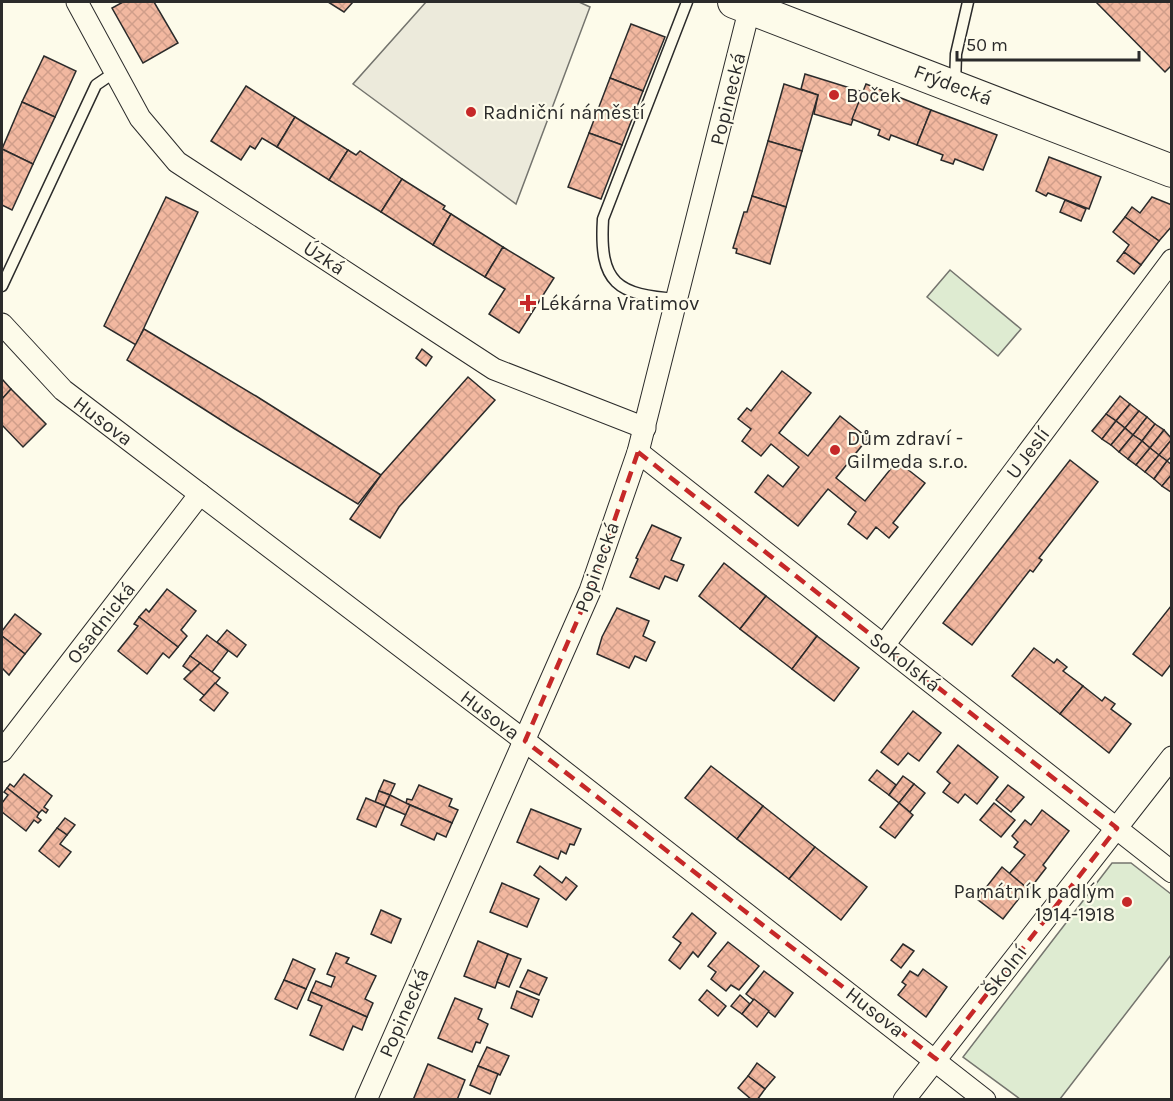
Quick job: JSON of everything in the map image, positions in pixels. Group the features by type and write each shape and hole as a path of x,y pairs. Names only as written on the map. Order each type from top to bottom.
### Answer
{"main road":[{"name":"Frýdecká","path":"751,4 1172,171"}],"street":[{"name":"Úzká","path":"77,2 140,118 177,162 494,369 645,428"},
{"name":"Popinecká","path":"366,1100 590,591 645,428 751,4"},
{"name":"U Jeslí","path":"884,645 1172,260"},
{"name":"Husova","path":"2,324 63,390 525,741 936,1059 985,1100"},
{"name":"Sokolská","path":"638,452 1172,872"},
{"name":"Osadnická","path":"2,751 201,494"},
{"name":"Školní","path":"904,1100 1172,757"}],"lane":[{"path":"678,299 643,297 623,289 609,272 601,251 603,219 687,2"},
{"path":"955,85 956,54 968,2"},
{"path":"2,286 96,85 115,72"}],"highlighted area":[{"path":"638,452 1117,828 936,1059 525,741 590,591"}],"green space":[{"path":"950,270 1021,329 998,356 927,297"},
{"path":"1112,863 1131,863 1171,894 1171,955 1060,1099 1020,1099 963,1057"}],"shaded area":[{"name":"Radniční náměstí","path":"426,2 579,2 590,7 516,204 353,84"}],"building":[{"path":"123,2 154,2 178,43 143,63 112,8"},
{"path":"328,2 353,2 344,12"},
{"path":"1096,2 1172,2 1172,65 1165,72"},
{"path":"631,24 665,37 643,91 610,78"},
{"path":"44,56 76,71 55,117 22,102"},
{"path":"805,74 863,92 851,125 814,114 818,95 801,89"},
{"path":"610,78 643,91 622,145 589,133"},
{"path":"784,84 818,95 802,151 768,141"},
{"path":"866,84 931,110 917,145 891,135 889,140 878,135 880,130 852,119"},
{"path":"246,86 295,117 277,147 262,138 255,149 250,146 241,160 211,141"},
{"path":"22,102 55,117 33,164 2,149"},
{"path":"931,110 997,135 983,170 955,159 953,164 941,160 943,155 917,145"},
{"path":"295,117 348,150 329,180 277,147"},
{"path":"589,133 622,145 601,199 568,187"},
{"path":"768,141 802,151 786,207 752,196"},
{"path":"2,149 33,164 12,210 2,205"},
{"path":"348,150 356,155 360,151 402,179 381,212 329,180"},
{"path":"1049,157 1101,177 1089,209 1048,193 1046,196 1036,191"},
{"path":"402,179 445,206 443,209 451,214 433,245 381,212"},
{"path":"752,196 786,207 770,264 736,253 737,249 733,248 744,212 747,212"},
{"path":"166,197 198,212 136,345 104,326"},
{"path":"1152,197 1172,205 1172,226 1159,241 1125,217 1132,207 1140,213"},
{"path":"1065,200 1086,209 1081,221 1060,212"},
{"path":"451,214 503,247 485,277 433,245"},
{"path":"1125,217 1159,241 1141,265 1124,252 1129,245 1113,232"},
{"path":"503,247 554,278 519,333 489,314 505,289 485,277"},
{"path":"1124,252 1141,265 1134,274 1117,261"},
{"path":"144,329 381,475 358,504 235,429 127,360"},
{"path":"422,349 432,357 426,366 416,358"},
{"name":"Dům zdraví - Gilmeda s.r.o.","path":"782,371 811,393 779,433 808,456 840,416 868,438 836,478 865,501 897,461 925,483 893,523 898,527 889,538 876,527 867,539 848,524 856,512 828,489 798,526 755,492 768,475 783,487 799,467 771,444 761,456 742,441 751,429 738,419 747,408 751,411"},
{"path":"468,377 495,400 399,507 380,538 350,519 381,475"},
{"path":"2,379 11,389 2,399"},
{"path":"11,389 46,424 23,447 2,425 2,399"},
{"path":"1120,396 1130,404 1116,421 1106,414"},
{"path":"1130,404 1139,411 1125,428 1116,421"},
{"path":"1139,411 1147,417 1133,435 1125,428"},
{"path":"1106,414 1116,421 1102,439 1092,431"},
{"path":"1147,417 1155,424 1142,441 1133,435"},
{"path":"1116,421 1125,428 1111,445 1102,439"},
{"path":"1155,424 1164,430 1150,448 1142,441"},
{"path":"1125,428 1133,435 1119,452 1111,445"},
{"path":"1164,430 1172,439 1159,455 1150,448"},
{"path":"1133,435 1142,441 1128,459 1119,452"},
{"path":"1172,439 1172,456 1167,461 1159,455"},
{"path":"1142,441 1150,448 1136,465 1128,459"},
{"path":"1150,448 1159,455 1145,472 1136,465"},
{"path":"1159,455 1167,461 1154,479 1145,472"},
{"path":"1070,460 1098,482 1039,558 1042,560 1033,572 1030,570 972,645 943,623"},
{"path":"1167,461 1172,465 1172,474 1162,486 1154,479"},
{"path":"1172,474 1172,491 1171,492 1162,486"},
{"path":"652,525 681,538 671,560 684,565 677,581 665,576 659,589 630,577 638,559 636,558"},
{"path":"724,563 766,596 740,629 699,596"},
{"path":"167,589 196,611 181,630 187,636 178,647 139,617 146,609 149,612"},
{"path":"766,596 817,636 792,669 740,629"},
{"path":"1171,606 1172,663 1162,676 1133,654"},
{"path":"617,608 649,621 643,636 655,642 646,661 635,656 629,668 597,654 602,637"},
{"path":"15,614 41,634 25,654 2,636 2,631"},
{"path":"139,617 178,647 169,658 163,653 147,674 118,651 138,626 134,624"},
{"path":"227,630 246,645 237,657 217,642"},
{"path":"207,635 228,651 212,672 190,656"},
{"path":"2,636 25,654 9,675 2,668"},
{"path":"817,636 859,668 834,701 792,669"},
{"path":"1034,648 1054,663 1057,659 1067,667 1063,671 1083,686 1060,714 1012,676"},
{"path":"190,656 200,663 193,673 183,666"},
{"path":"200,663 220,678 205,696 184,679"},
{"path":"215,683 228,693 214,711 200,700"},
{"path":"1083,686 1102,701 1105,697 1115,704 1111,709 1131,724 1109,753 1060,714"},
{"path":"913,711 941,733 919,761 908,753 898,765 881,752"},
{"path":"958,745 998,777 977,804 965,794 958,803 943,792 950,783 937,772"},
{"path":"711,766 763,806 737,839 685,798"},
{"path":"877,770 896,785 889,795 869,780"},
{"path":"24,774 52,796 44,807 48,810 46,813 42,810 39,813 7,788 10,784 14,787"},
{"path":"903,776 914,784 899,803 889,795"},
{"path":"384,780 395,784 390,795 379,791"},
{"path":"914,784 925,793 910,812 899,803"},
{"path":"419,785 452,799 449,806 458,810 452,823 406,803 407,799 412,800"},
{"path":"1008,785 1024,797 1011,812 996,800"},
{"path":"7,788 39,813 37,817 41,820 38,823 34,820 26,831 2,812 2,803 8,795 4,792"},
{"path":"379,791 390,795 385,806 375,802"},
{"path":"390,795 410,805 406,815 385,806"},
{"path":"366,798 385,806 376,827 357,819"},
{"path":"899,803 913,815 895,838 880,827"},
{"path":"994,803 1015,820 1001,837 980,820"},
{"path":"410,805 452,823 446,837 437,833 434,840 401,825"},
{"path":"763,806 815,847 789,879 737,839"},
{"path":"531,809 581,829 574,845 570,844 566,854 561,851 558,859 517,842"},
{"path":"1042,810 1069,831 1043,865 1046,868 1029,890 1009,874 1025,855 1014,847 1018,842 1012,836 1025,820 1031,825"},
{"path":"65,818 75,825 67,835 57,828"},
{"path":"57,828 67,835 60,844 71,852 59,867 39,851"},
{"path":"815,847 867,887 841,920 789,879"},
{"path":"540,866 562,883 566,877 577,886 566,900 534,875"},
{"path":"1002,867 1027,888 1003,919 977,899"},
{"path":"502,883 539,899 527,927 490,912"},
{"path":"381,910 401,919 391,943 371,934"},
{"path":"692,913 716,933 698,957 693,952 680,969 669,960 681,943 673,937"},
{"path":"478,941 508,954 495,988 464,976"},
{"path":"728,942 759,966 739,990 731,985 726,991 711,979 716,972 708,966"},
{"path":"903,944 914,951 901,968 891,960"},
{"path":"336,953 349,958 346,963 376,976 365,999 373,1003 367,1017 311,992 316,981 331,987 335,977 327,974"},
{"path":"508,954 521,959 509,987 497,982"},
{"path":"293,959 315,969 306,989 284,980"},
{"path":"923,969 947,987 926,1017 898,995 906,985 902,982 910,971 918,976"},
{"path":"528,970 547,978 539,995 520,987"},
{"path":"764,971 793,993 775,1017 746,994"},
{"path":"284,980 306,989 297,1009 275,999"},
{"path":"707,990 726,1006 718,1016 699,1000"},
{"path":"517,991 539,1000 532,1017 511,1008"},
{"path":"311,992 367,1017 362,1030 353,1026 343,1050 310,1035 322,1006 308,1000"},
{"path":"740,995 750,1004 742,1014 731,1006"},
{"path":"455,998 482,1009 478,1019 488,1024 480,1043 476,1042 472,1052 438,1038"},
{"path":"754,999 769,1011 757,1027 742,1014"},
{"path":"487,1047 509,1056 500,1075 478,1066"},
{"path":"757,1063 775,1077 765,1089 748,1076"},
{"path":"428,1064 465,1080 457,1100 413,1100"},
{"path":"478,1066 498,1074 490,1094 470,1085"},
{"path":"748,1076 765,1089 757,1100 752,1100 738,1088"}],"place":[{"name":"Boček","path":"834,95"},
{"name":"Radniční náměstí","path":"471,112"},
{"name":"Lékárna Vratimov","path":"528,303"},
{"name":"Dům zdraví - Gilmeda s.r.o.","path":"835,450"},
{"name":"Památník padlým 1914-1918","path":"1127,902"}]}
